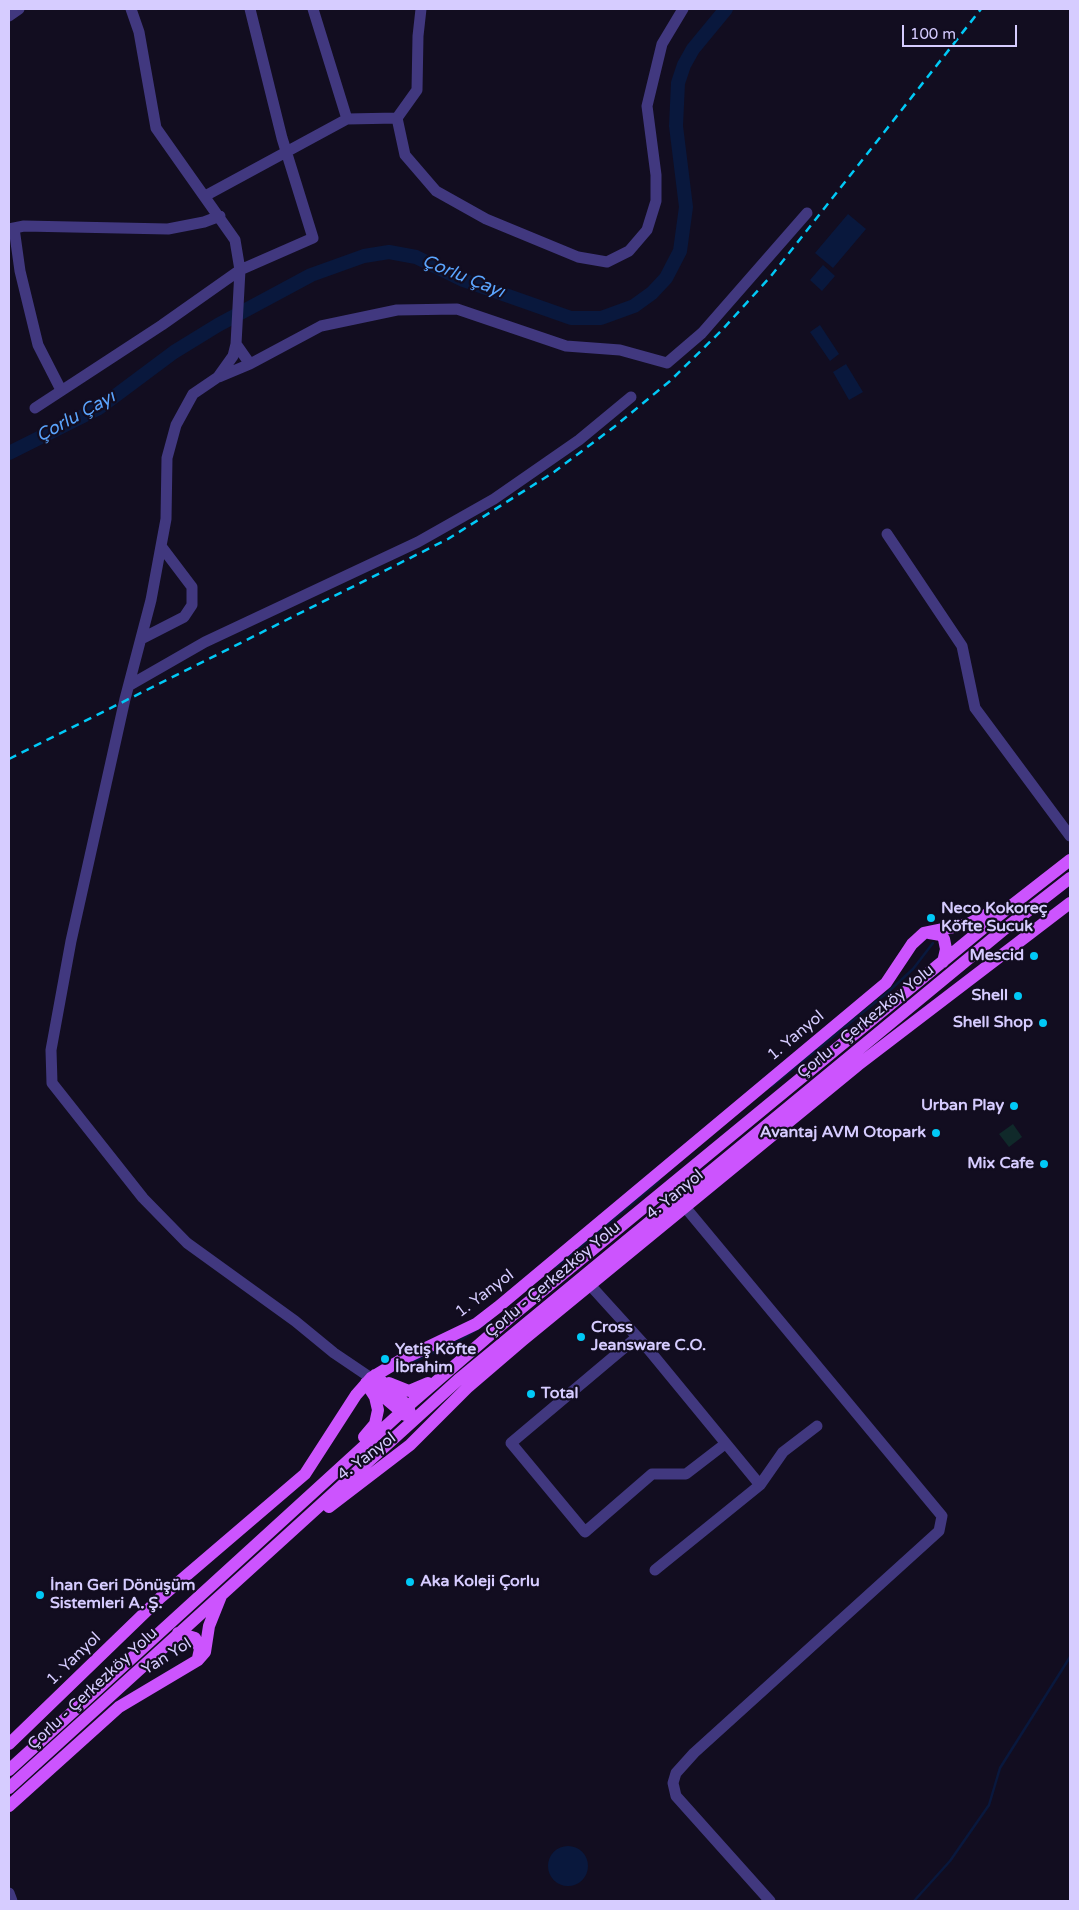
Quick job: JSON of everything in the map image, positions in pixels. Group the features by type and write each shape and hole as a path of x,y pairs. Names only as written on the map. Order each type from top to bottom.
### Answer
{"main road":[{"name":"Çorlu - Çerkezköy Yolu","path":"9,1770 405,1409 527,1303 1070,860"},
{"path":"924,933 979,919 1020,891 1048,877"},
{"name":"Çorlu - Çerkezköy Yolu","path":"9,1788 412,1420 522,1326 1070,878"},
{"path":"861,1047 927,1011 1070,903"},
{"name":"1. Yanyol","path":"9,1744 160,1598 305,1474 356,1395 371,1379 476,1324 498,1307 886,982 912,944 924,933"},
{"path":"924,933 936,934 944,939 946,949 943,962"},
{"name":"4. Yanyol","path":"283,1539 310,1522 410,1445 467,1388 685,1207 927,1011"},
{"path":"371,1379 409,1391 446,1374"},
{"path":"371,1379 405,1409 412,1420 410,1445"},
{"path":"345,1464 378,1418 378,1405 371,1379"},
{"path":"430,1405 455,1397 467,1388"},
{"name":"Yan Yol","path":"9,1806 119,1707 198,1660 205,1652 209,1626 221,1595"},
{"path":"178,1633 195,1638 200,1649 198,1660"}],"street":[{"path":"9,16 19,9"},
{"path":"131,9 139,32 156,128 220,216 235,240 240,270 236,344 233,356 218,377"},
{"path":"35,408 162,325 240,270 313,238 287,154 250,9"},
{"path":"313,9 347,119"},
{"path":"421,9 417,90 397,118 404,155 436,191 486,219 578,257 607,262 629,252 647,230 656,201 656,175 647,106 662,44 683,9"},
{"path":"205,196 287,154 347,119 397,118"},
{"path":"371,1379 352,1367 295,1321 186,1243 143,1198 52,1083 51,1050 71,941 161,546 166,519 167,458 176,425 193,394 218,377 250,364 321,326 397,310 457,309 566,346 620,350 667,363 702,333 807,213"},
{"path":"61,390 38,345 12,232 168,229 204,222 220,216"},
{"path":"236,344 250,364"},
{"path":"130,685 205,642 418,542 494,499 578,440 631,397"},
{"path":"887,534 962,646 975,708 1070,836"},
{"path":"141,639 184,617 192,605 192,587 161,546"},
{"path":"685,1207 942,1516 939,1532 694,1753 676,1774 673,1783 676,1796 770,1901"},
{"path":"590,1286 637,1337 760,1485"},
{"path":"637,1337 511,1443 584,1532 652,1474 686,1474 725,1444"},
{"path":"655,1570 760,1485 783,1452 817,1426"},
{"path":"9,1893 12,1901"}],"green space":[{"path":"1013,1124 1022,1137 1009,1147 999,1134"}],"water":[{"path":"848,214 866,229 833,268 815,253"},
{"path":"823,265 835,276 822,291 810,280"},
{"path":"820,325 839,354 830,361 810,332"},
{"path":"846,364 863,392 849,400 833,372"},
{"path":"572,1846 579,1849 585,1855 588,1866 587,1874 579,1883 572,1886 564,1886 557,1883 549,1874 548,1862 551,1855 560,1847"}],"waterway":[{"name":"Çorlu Çayı","path":"9,453 99,408 174,352 218,325 311,275 364,256 389,252 416,257 463,280 571,318 601,318 634,306 652,293 666,278 680,251 686,207 676,126 678,83 684,65 693,49 726,9"},
{"path":"772,1086 888,992 913,969 933,943"},
{"path":"556,1267 659,1181"},
{"path":"406,1365 459,1341 490,1321"},
{"path":"914,1901 950,1861 989,1805 1000,1768 1070,1657"}],"railway":[{"path":"9,759 448,539 554,472 614,427 670,381 722,330 771,276 981,9"}],"place":[{"name":"Neco Kokoreç Köfte Sucuk","path":"931,918"},
{"name":"Mescid","path":"1034,956"},
{"name":"Shell","path":"1018,996"},
{"name":"Shell Shop","path":"1043,1023"},
{"name":"Urban Play","path":"1014,1106"},
{"name":"Avantaj AVM Otopark","path":"936,1133"},
{"name":"Mix Cafe","path":"1044,1164"},
{"name":"Cross Jeansware C.O.","path":"581,1337"},
{"name":"Yetiş Köfte İbrahim","path":"385,1359"},
{"name":"Total","path":"531,1394"},
{"name":"Aka Koleji Çorlu","path":"410,1582"},
{"name":"İnan Geri Dönüşüm Sistemleri A. Ş.","path":"40,1595"}]}
